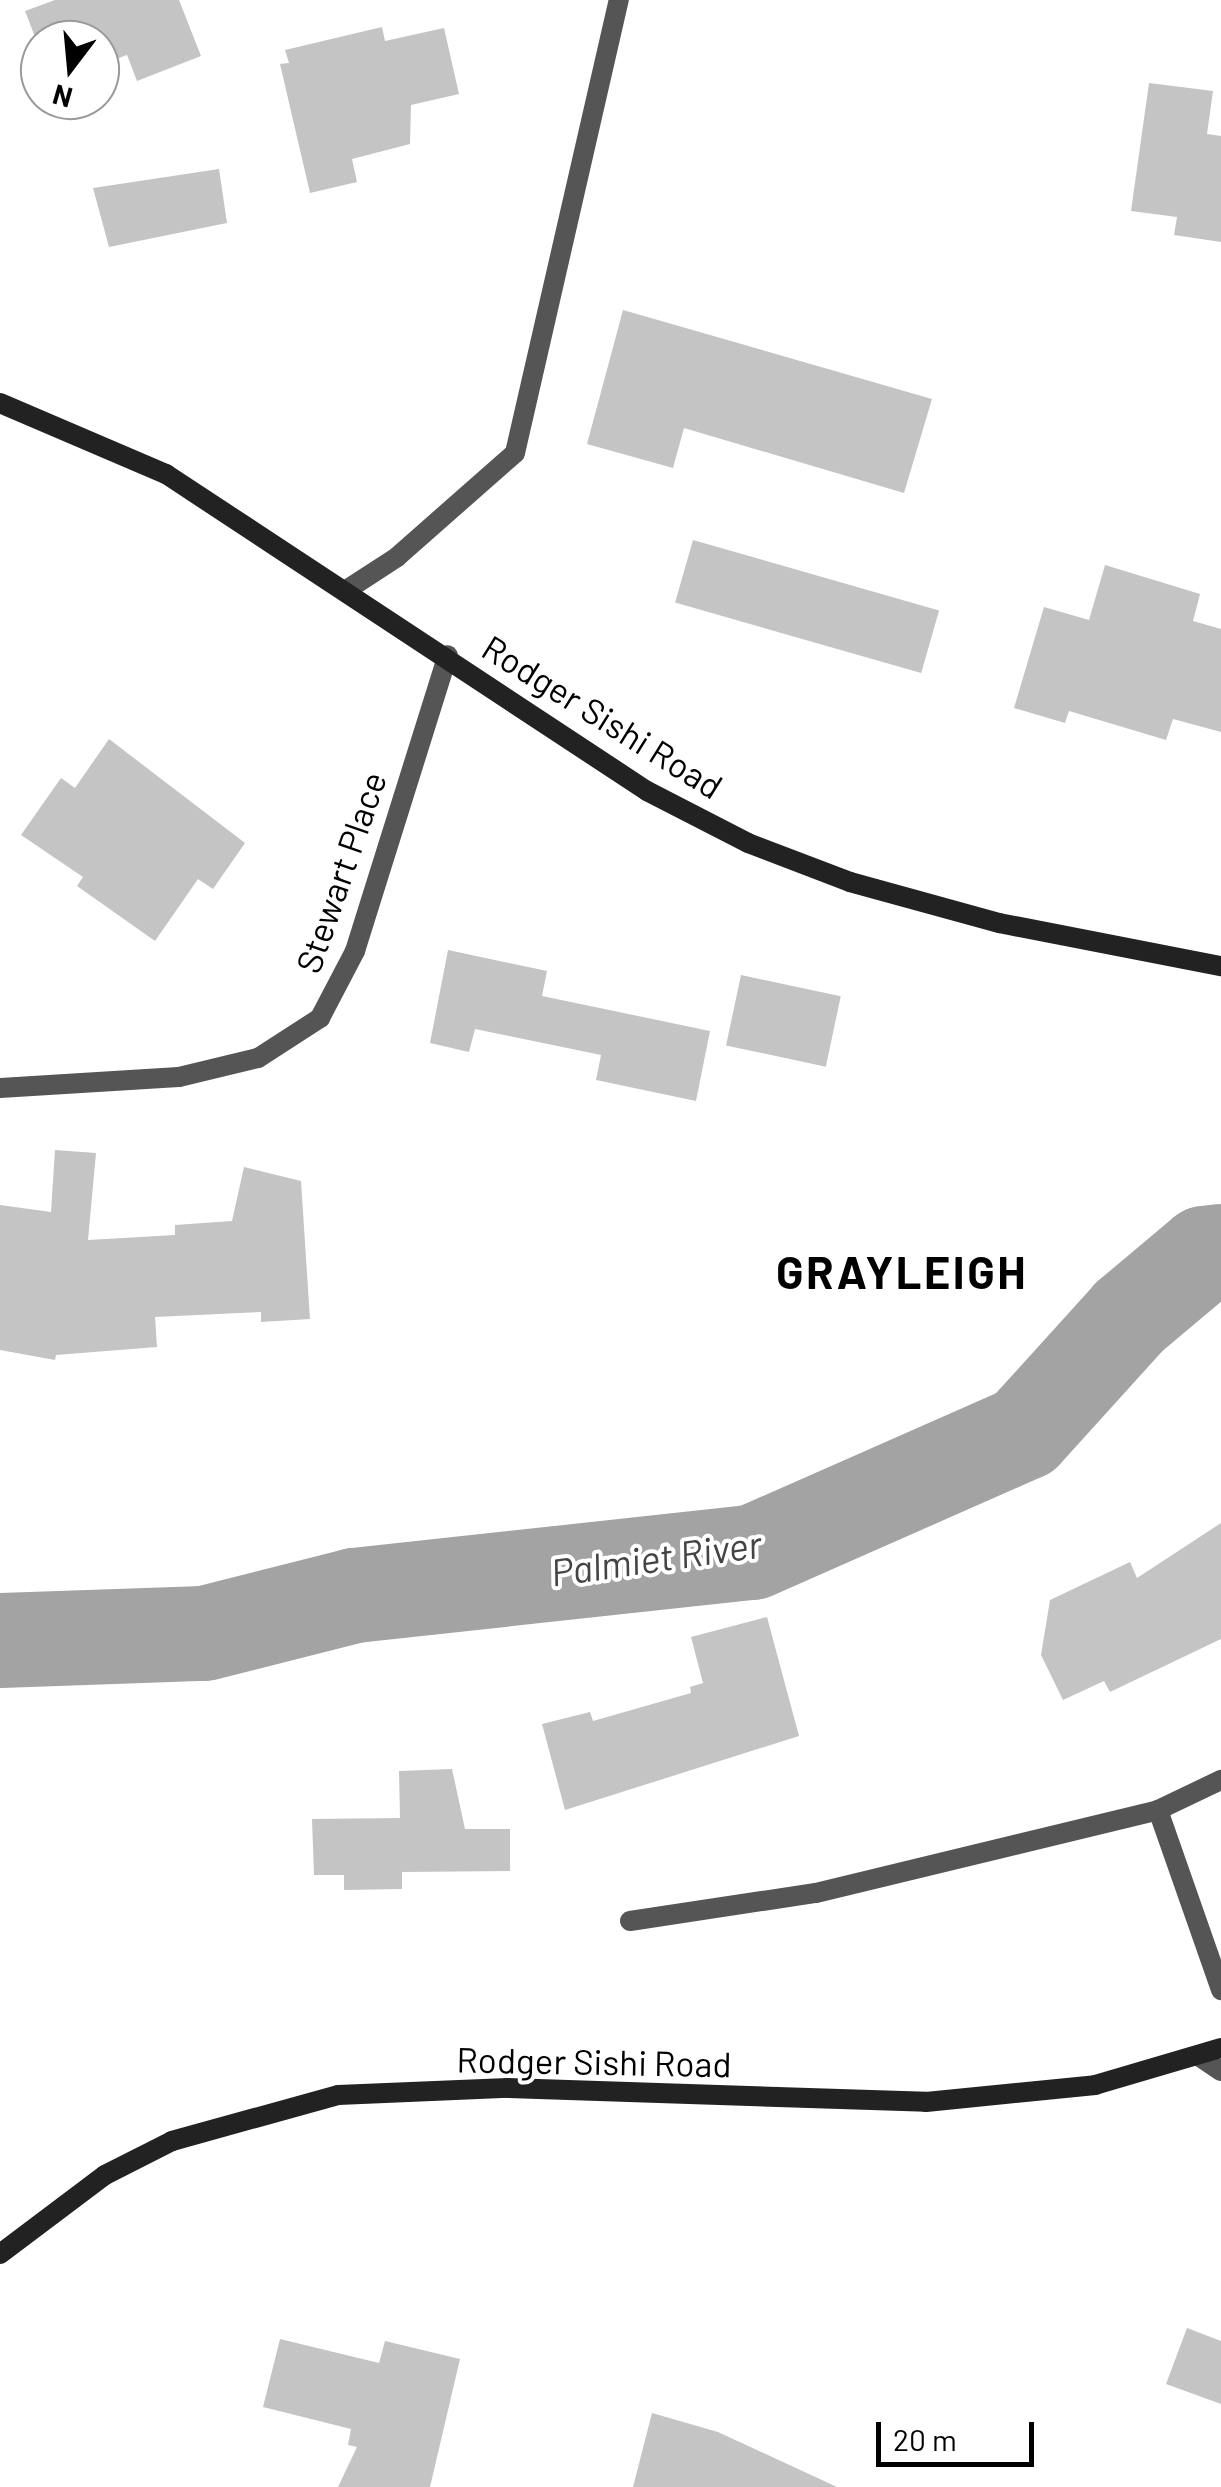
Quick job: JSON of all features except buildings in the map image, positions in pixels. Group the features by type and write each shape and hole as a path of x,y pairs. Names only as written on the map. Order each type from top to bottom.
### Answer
{"main road":[{"name":"Rodger Sishi Road","path":"0,403 166,474 348,588 647,790 748,843 850,882 999,923 1221,966"},
{"name":"Rodger Sishi Road","path":"0,2254 105,2174 172,2141 338,2095 508,2088 926,2102 1096,2085 1221,2048"}],"street":[{"path":"348,588 398,557 514,452 619,0"},
{"name":"Stewart Place","path":"0,1088 178,1077 258,1058 320,1018 355,952 448,655"},
{"path":"630,1920 816,1893 1158,1810 1221,1780"},
{"path":"1158,1810 1221,1990"},
{"path":"1200,2057 1221,2070"}],"waterway":[{"name":"Palmiet River","path":"0,1640 204,1633 354,1595 752,1552 1024,1432 1129,1316 1204,1253 1221,1251"}],"district":[{"name":"GRAYLEIGH","path":"902,1272"}]}
